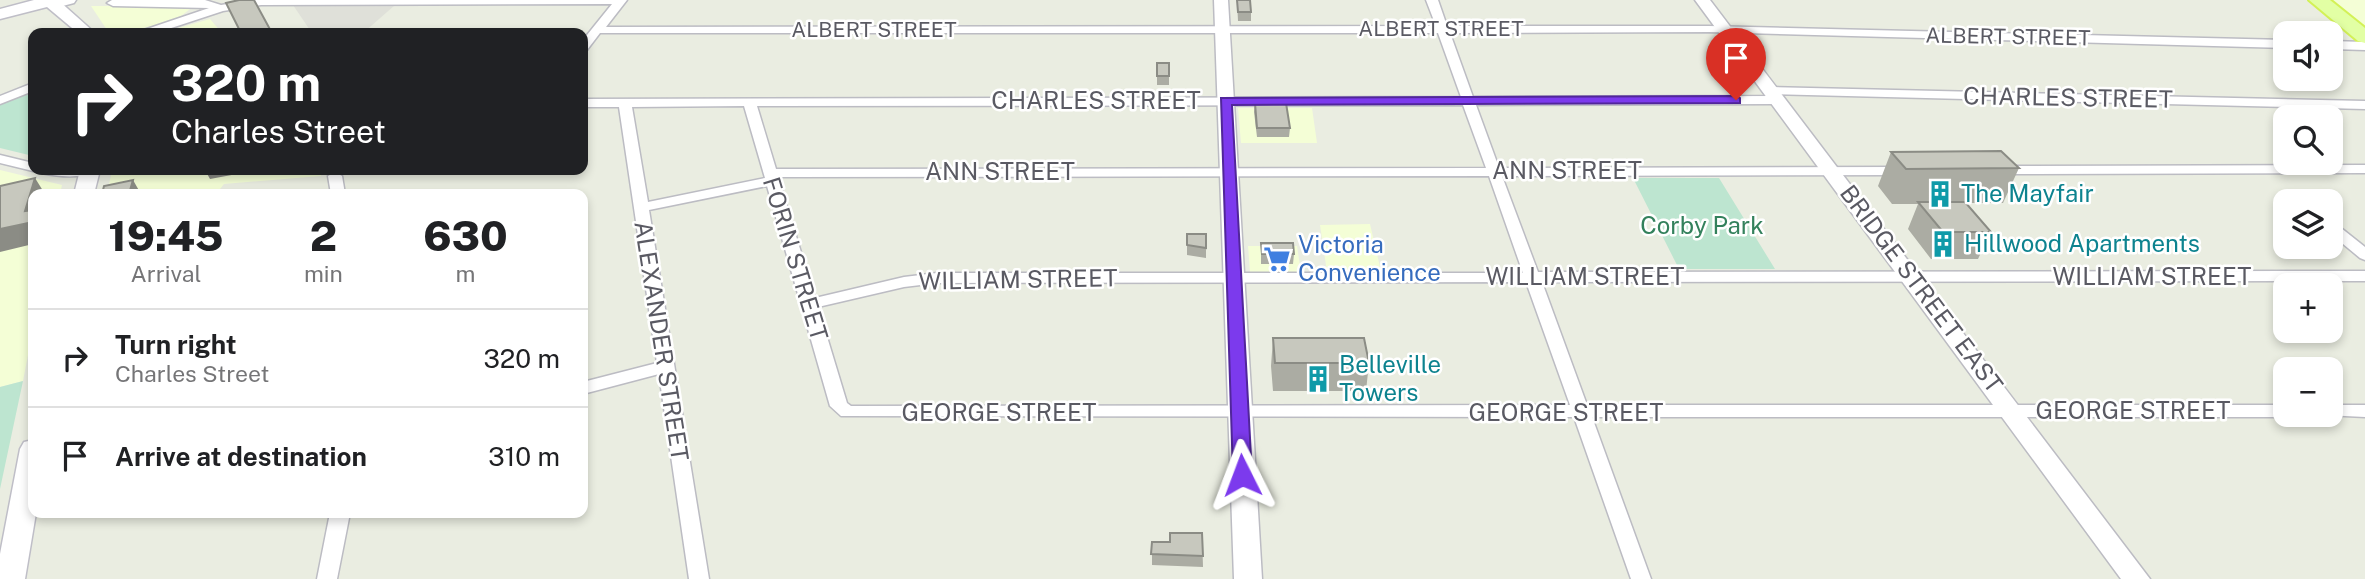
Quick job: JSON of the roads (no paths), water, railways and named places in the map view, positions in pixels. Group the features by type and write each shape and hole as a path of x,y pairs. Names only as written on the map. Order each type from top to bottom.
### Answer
{"main road":[{"path":"0,18 82,0"},
{"path":"2318,0 2365,37"},
{"path":"57,4 82,28"},
{"path":"10,579 28,513"}],"street":[{"path":"37,0 57,4"},
{"path":"1221,0 1248,579"},
{"path":"1432,0 1641,579"},
{"name":"BRIDGE STREET EAST","path":"1702,0 2136,579"},
{"path":"160,28 221,8 261,2 621,1"},
{"path":"588,41 621,1"},
{"path":"113,3 204,3 221,8"},
{"name":"ALBERT STREET","path":"597,30 1725,29 2273,44"},
{"path":"2343,45 2365,46"},
{"path":"0,100 28,89"},
{"name":"CHARLES STREET","path":"588,103 1468,101 1774,96 2365,105"},
{"name":"FORIN STREET","path":"749,102 769,177 839,406 847,412"},
{"name":"ALEXANDER STREET","path":"625,103 699,579"},
{"path":"0,159 28,166"},
{"path":"1983,171 2365,169"},
{"name":"ANN STREET","path":"640,208 769,177 1229,171 1914,171"},
{"path":"335,176 337,189"},
{"path":"2343,237 2365,255"},
{"name":"WILLIAM STREET","path":"808,304 921,279 2365,276"},
{"path":"588,387 665,367"},
{"name":"GEORGE STREET","path":"847,412 2273,411"},
{"path":"2343,411 2365,411"},
{"path":"327,579 339,518"}],"place":[{"name":"The Mayfair","path":"1940,194"},
{"name":"Hillwood Apartments","path":"1943,244"},
{"name":"Victoria Convenience","path":"1277,259"},
{"name":"Belleville Towers","path":"1318,379"}],"park label":[{"name":"Corby Park","path":"1702,226"}]}
